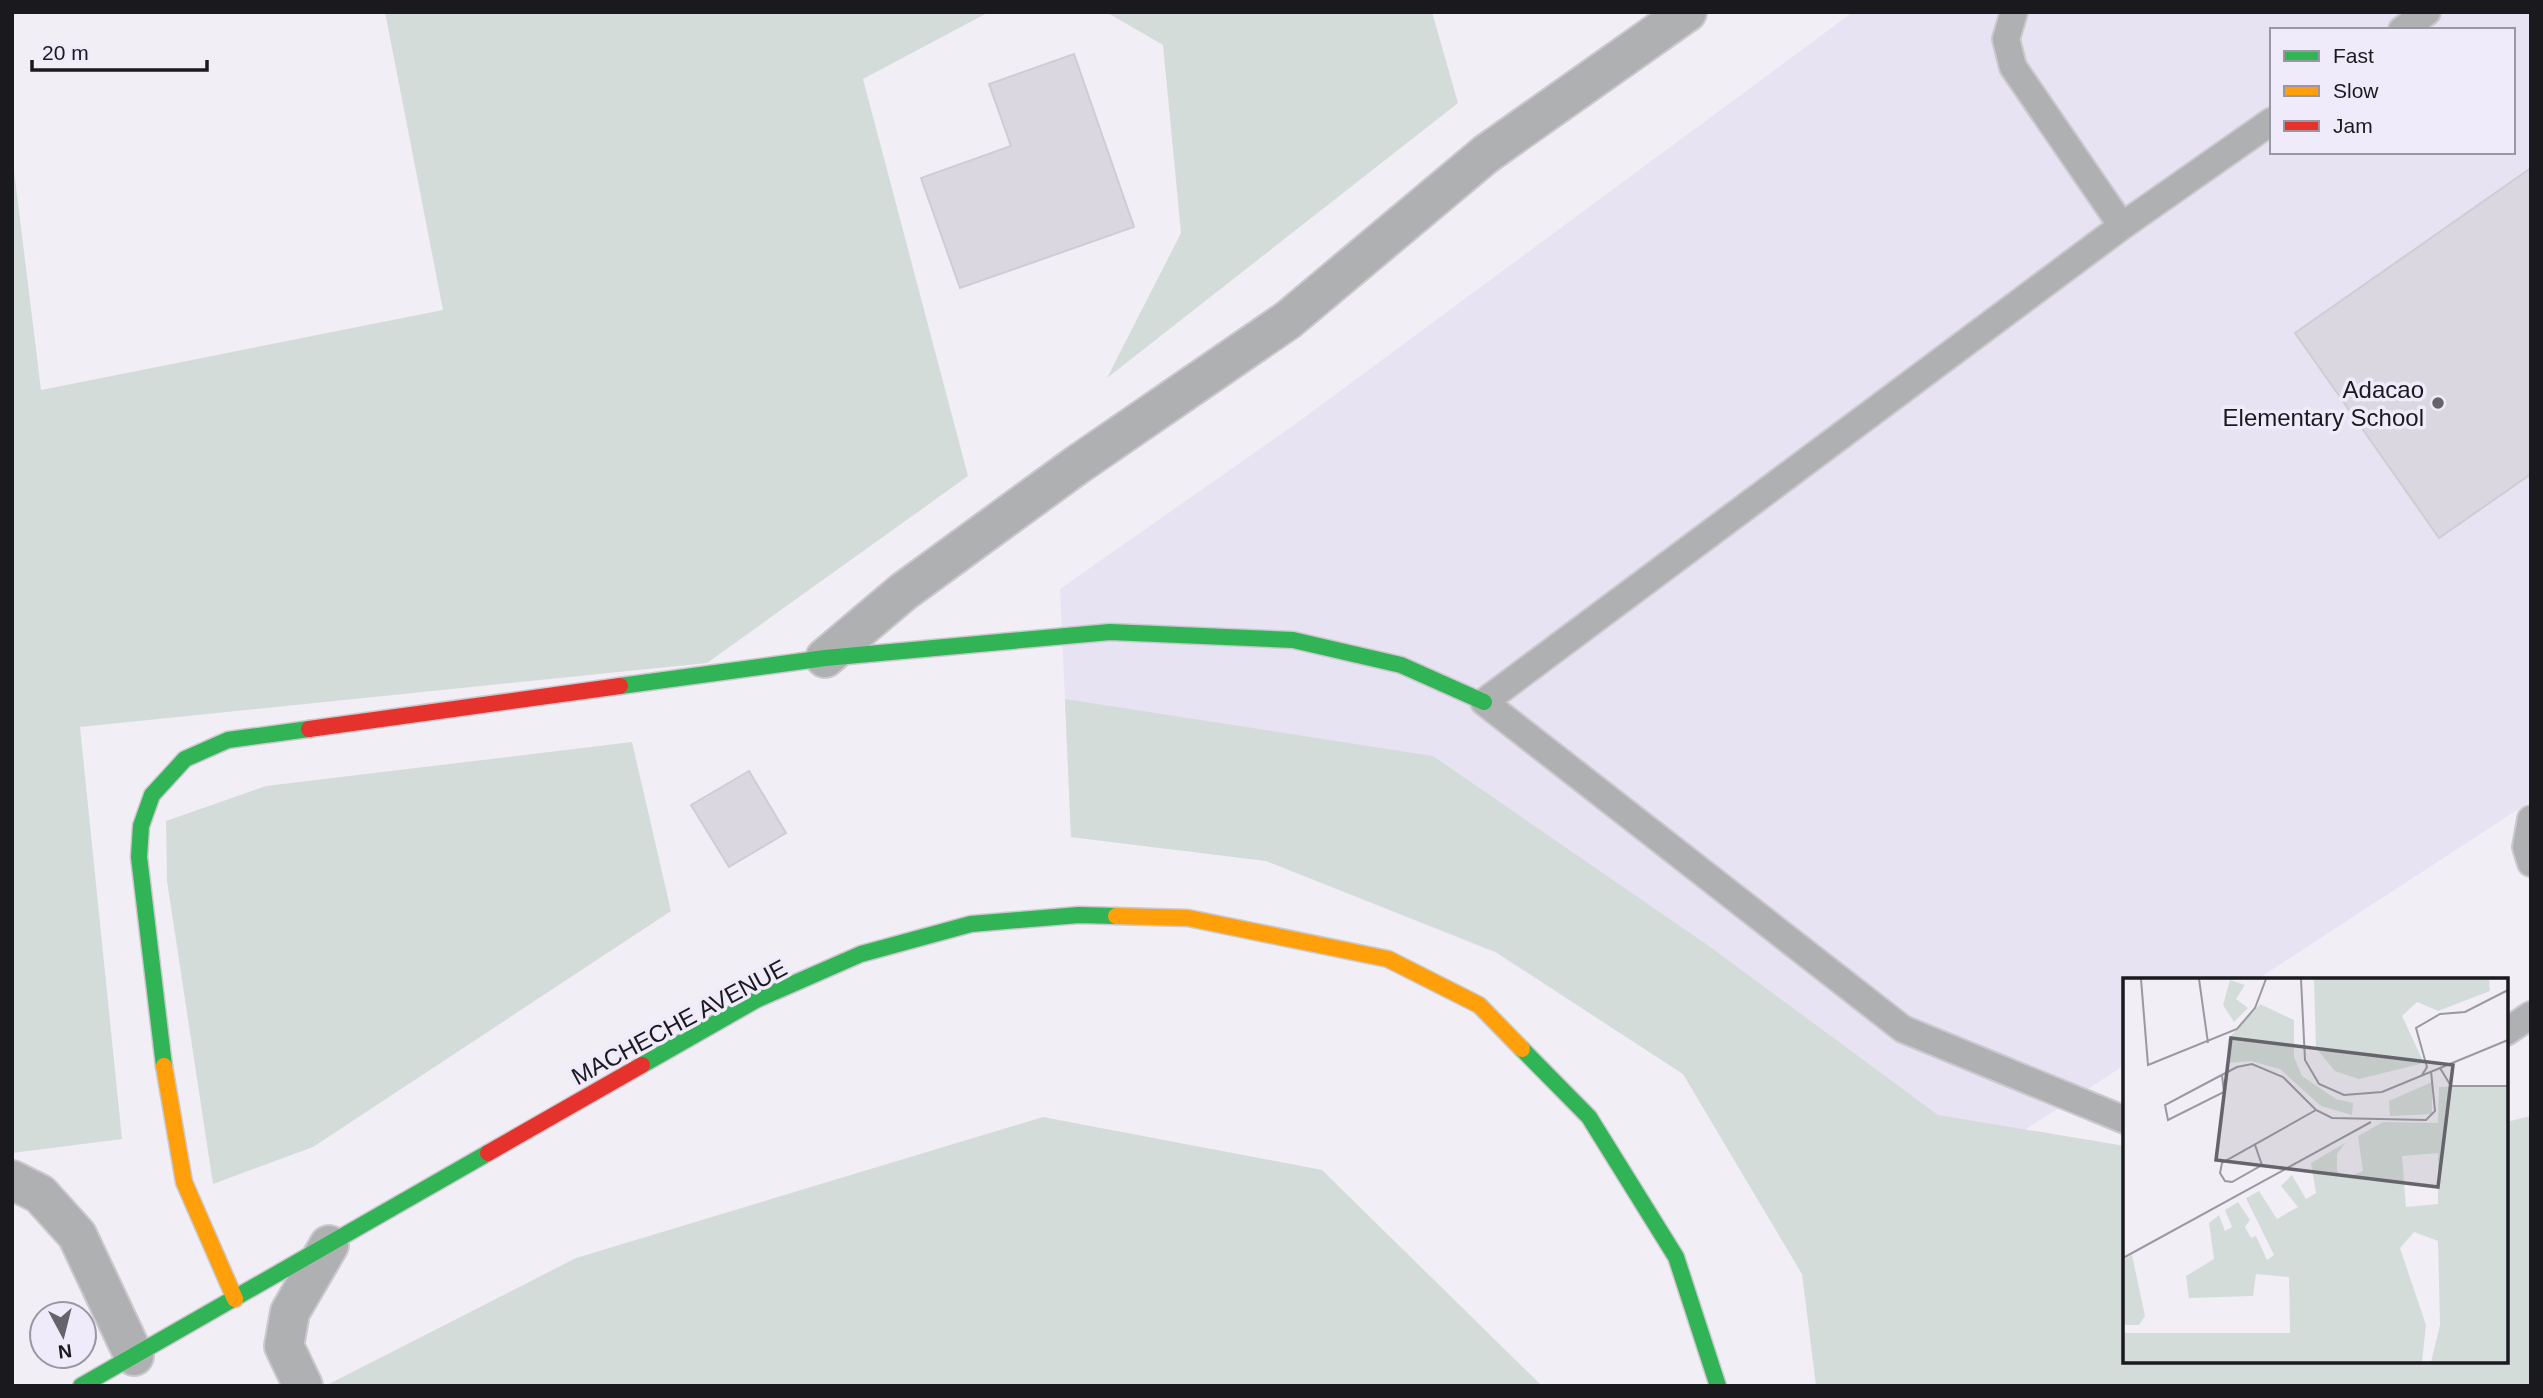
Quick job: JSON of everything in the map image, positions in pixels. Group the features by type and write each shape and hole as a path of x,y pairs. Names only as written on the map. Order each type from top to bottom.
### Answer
{"main road":[{"path":"235,1300 184,1182 169,1098 139,857 141,826 152,795 185,760 228,740 825,657 1110,632 1293,640 1401,665 1484,702"},
{"name":"MACHECHE AVENUE","path":"81,1386 756,1000 861,954 971,924 1079,915 1188,918 1388,959 1479,1005 1589,1117 1676,1257 1718,1386"}],"street":[{"path":"825,657 903,592 1077,465 1288,320 1486,154 1687,12"},
{"path":"12,1180 40,1194 78,1235 134,1356"},
{"path":"303,1386 284,1346 290,1312 329,1245"}],"lane":[{"path":"2014,12 2006,39 2013,67 2122,226"},
{"path":"2405,28 2427,12"},
{"path":"2123,1119 1903,1029 1484,702 2122,226 2270,122"},
{"path":"2531,819 2526,847 2531,863"},
{"path":"2508,1031 2531,1014"}],"shaded area":[{"path":"385,12 989,12 863,79 968,476 707,663 80,727 122,1139 12,1153 12,154 41,390 443,310"},
{"path":"1106,12 1432,12 1458,103 1107,378 1181,233 1163,45"},
{"path":"1853,12 2531,12 2531,801 2259,978 2123,978 2123,1066 1802,1274 1683,1074 1496,953 1266,861 1071,837 1060,589 1294,425"},
{"path":"1065,699 1433,756 1709,946 1938,1115 2123,1146 2123,1363 2508,1363 2508,1122 2531,1116 2531,1386 1816,1386 1802,1274 1683,1074 1496,952 1266,861 1071,837"},
{"path":"632,742 671,911 313,1147 213,1184 167,881 166,821 266,786"},
{"path":"1043,1117 1322,1170 1542,1386 325,1386 576,1258"}],"building":[{"path":"1074,54 1134,227 960,288 921,178 1011,146 989,84"},
{"name":"Adacao Elementary School","path":"2531,168 2531,474 2439,538 2295,333"},
{"path":"749,771 786,833 729,867 691,805"}],"traffic: fast":[{"path":"620,686 825,658 1110,632 1293,640 1401,665 1484,702"},
{"path":"164,1066 139,857 141,826 152,795 185,759 228,740 309,729"},
{"path":"642,1065 756,1000 861,954 971,924 1079,915 1116,916"},
{"path":"1522,1049 1589,1117 1676,1257 1718,1386"},
{"path":"81,1386 488,1153"}],"traffic: slow":[{"path":"1116,916 1188,918 1388,959 1479,1005 1522,1049"},
{"path":"164,1066 184,1182 235,1299"}],"traffic: jam":[{"path":"309,729 620,686"},
{"path":"488,1153 642,1065"}],"place":[{"name":"Adacao Elementary School","path":"2438,403"}]}
